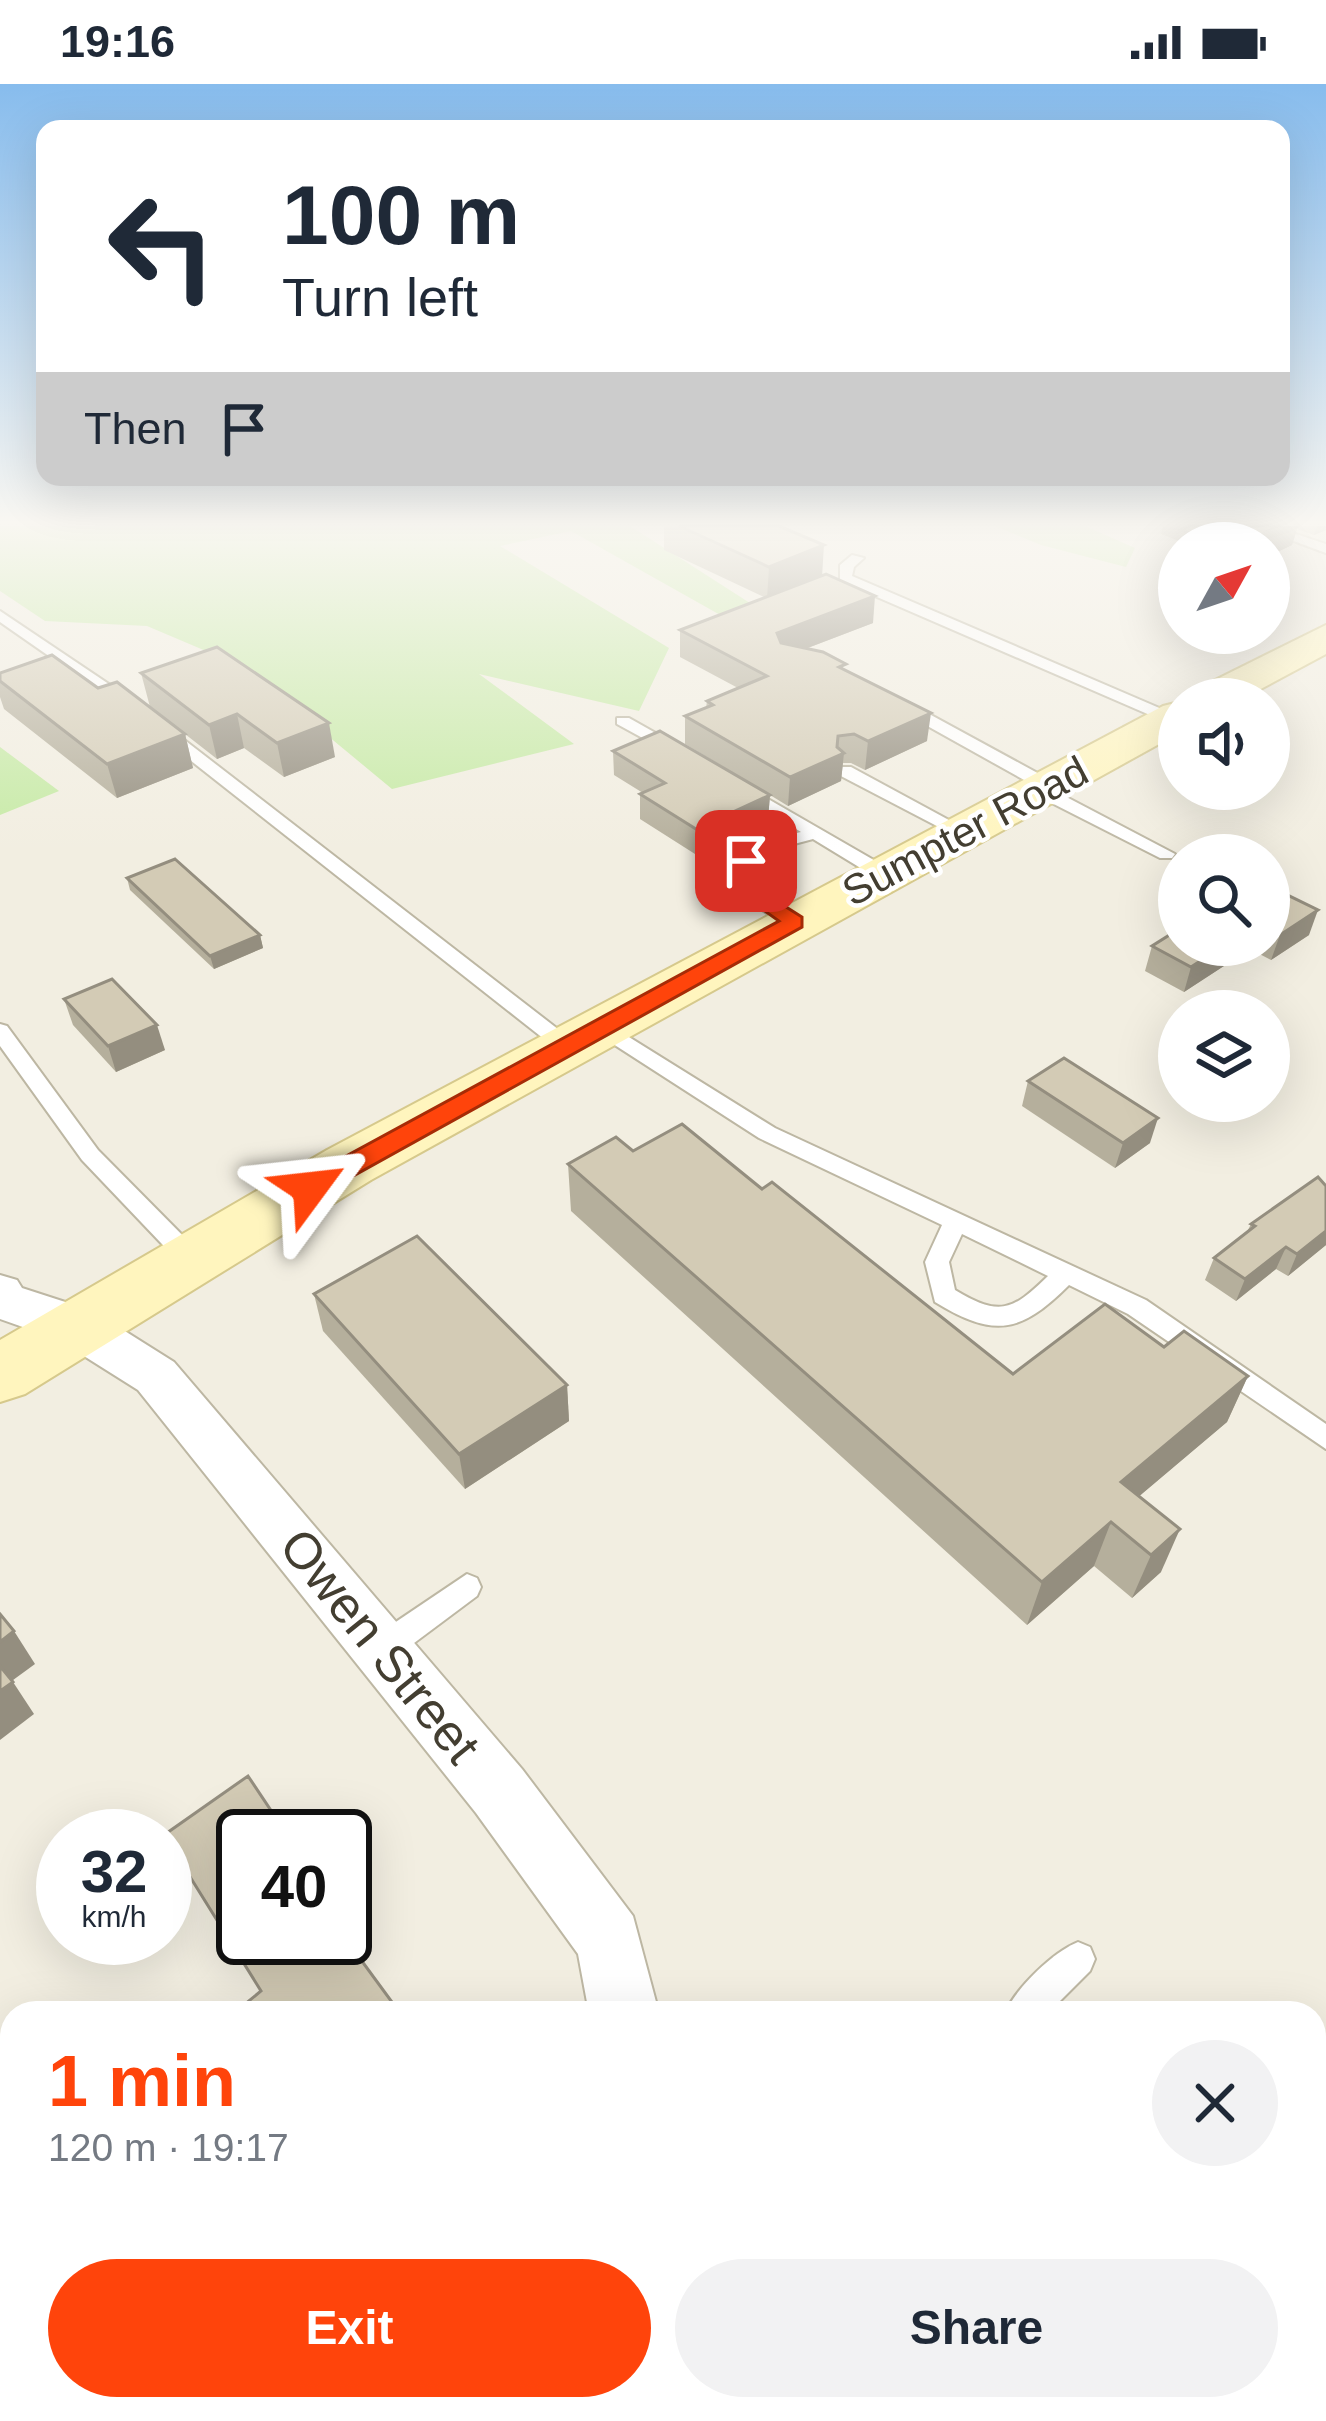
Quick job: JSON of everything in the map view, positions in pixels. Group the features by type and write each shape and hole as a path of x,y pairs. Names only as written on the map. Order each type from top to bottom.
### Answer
{"street":[{"name":"Sumpter Road","path":"1249,678 1326,637"},
{"name":"Sumpter Road","path":"0,1374 190,1258 583,1035 1158,727"},
{"name":"Owen Street","path":"0,1293 5,1301 75,1325 156,1376 499,1791 609,1940 622,2001"}],"lane":[{"path":"29,635 583,1035 767,1133 1137,1307 1326,1438"},
{"path":"992,635 1158,700"},
{"path":"893,701 1158,850"},
{"path":"623,721 700,761"},
{"path":"845,771 962,832"},
{"path":"720,775 884,874"},
{"path":"794,922 749,892 746,861 773,844 812,834"},
{"path":"0,1030 90,1155 190,1258"},
{"path":"955,1223 937,1262 944,1295 978,1318 1008,1320 1037,1302 1065,1274"},
{"path":"382,1648 467,1587"},
{"path":"1035,2001 1078,1959"}],"green space":[{"path":"168,635 648,635 669,648 639,711 479,674 574,744 392,789 246,668"},
{"path":"0,747 59,791 0,815"}],"building":[{"path":"690,635 778,635 781,643 823,652 846,664 839,667 931,713 868,741 854,734 838,736 837,747 844,753 790,777 685,716 713,705 707,701 767,676"},
{"path":"217,647 329,723 277,743 237,714 209,725 141,673"},
{"path":"52,655 98,688 117,682 185,734 107,764 0,681 0,673"},
{"path":"660,731 770,795 696,829 640,794 665,783 613,751"},
{"path":"175,859 260,935 210,956 127,878"},
{"path":"1290,896 1318,910 1290,928"},
{"path":"112,979 157,1025 108,1046 64,999"},
{"path":"1064,1058 1158,1118 1123,1143 1028,1081"},
{"path":"682,1124 762,1189 772,1182 1013,1374 1105,1304 1164,1347 1184,1331 1248,1376 1121,1482 1180,1529 1151,1555 1111,1522 1042,1582 568,1164 616,1137 633,1151"},
{"path":"1318,1177 1326,1186 1326,1231 1297,1254 1286,1247 1245,1279 1214,1258 1255,1226 1251,1224"},
{"path":"417,1236 567,1385 459,1454 314,1294"},
{"path":"0,1614 14,1631 0,1642"},
{"path":"0,1666 13,1682 0,1691"},
{"path":"248,1776 270,1809 216,1809 216,1919 192,1880 192,1815"},
{"path":"245,1965 365,1965 391,2001 249,2001 261,1991"}],"route":[{"path":"310,1188 794,922 749,892 746,861"}]}
